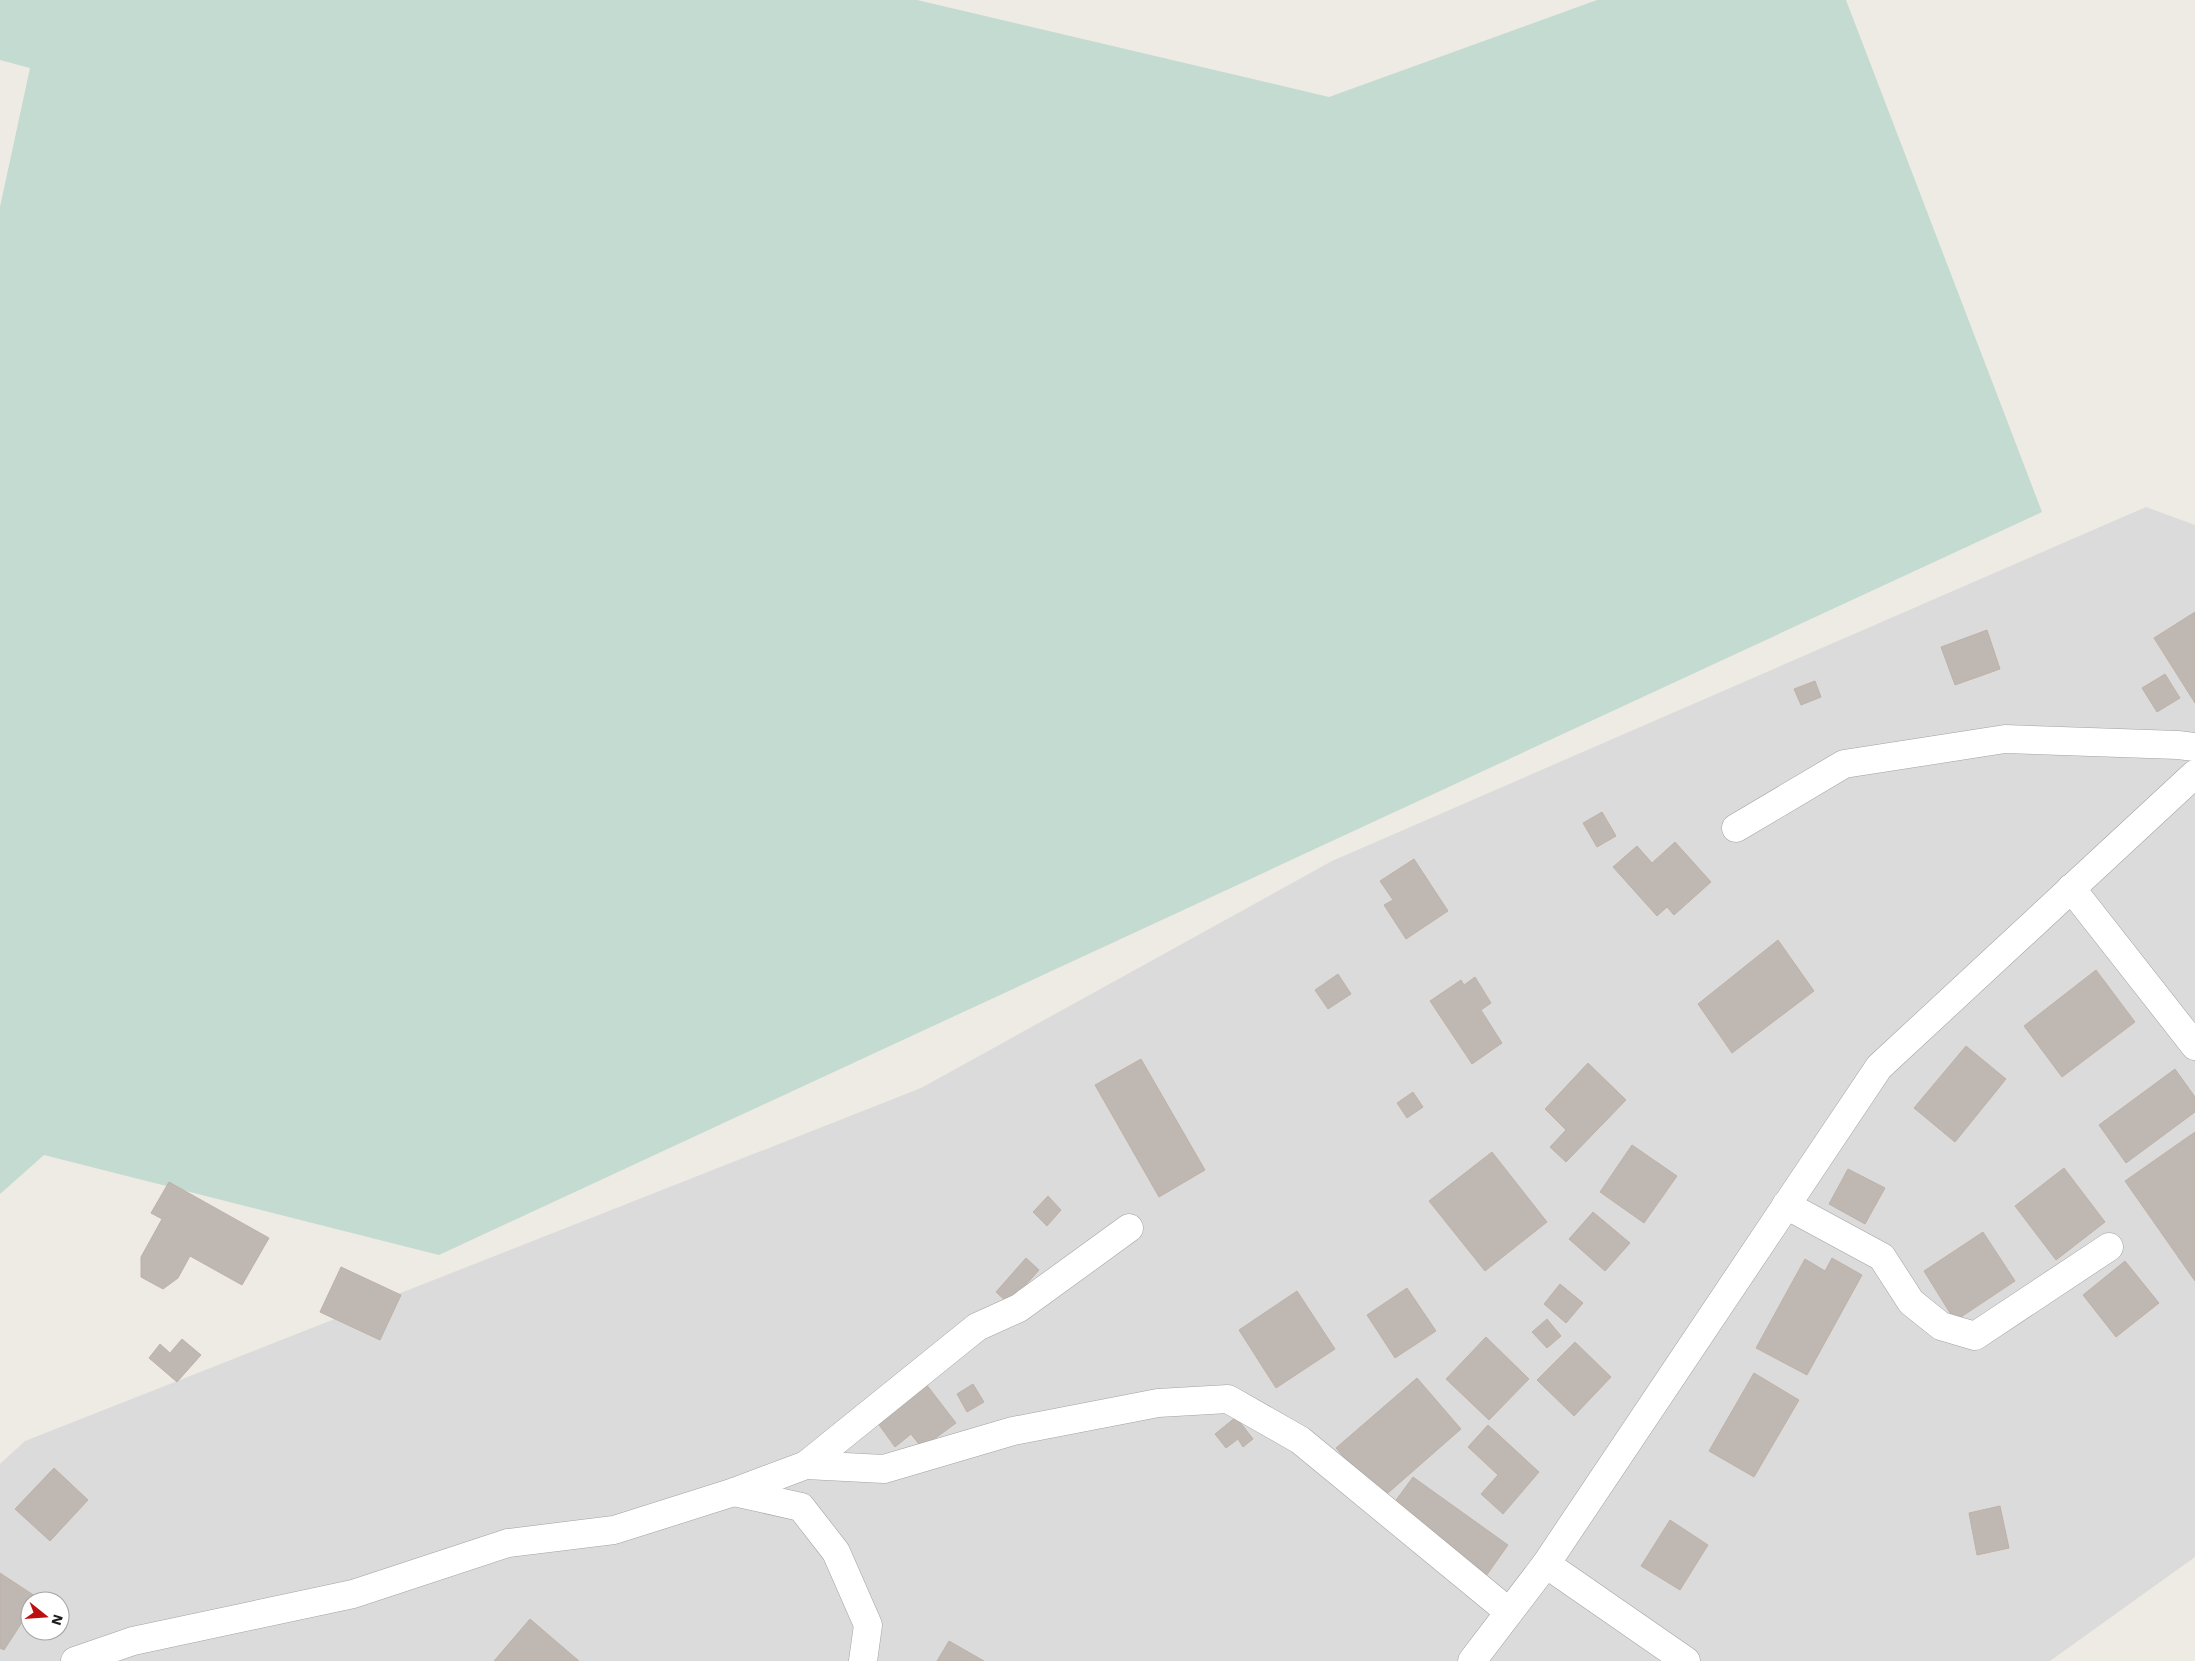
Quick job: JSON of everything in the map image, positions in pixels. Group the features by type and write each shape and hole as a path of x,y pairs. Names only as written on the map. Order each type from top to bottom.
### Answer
{"street":[{"path":"1736,828 1844,764 2005,738 2195,747"},
{"path":"1472,1661 1546,1564 1879,1067 2195,774"},
{"path":"2071,888 2195,1046"},
{"path":"1786,1205 1882,1256 1911,1302 1942,1326 1975,1336 2109,1246"},
{"path":"75,1661 133,1641 352,1594 508,1543 614,1530 734,1492 806,1465 977,1327 1018,1308 1129,1228"},
{"path":"806,1465 884,1469 1013,1431 1158,1403 1228,1399 1300,1440 1509,1612"},
{"path":"734,1492 801,1506 836,1552 868,1625 863,1661"},
{"path":"1546,1564 1686,1661"}],"shaded area":[{"path":"2146,507 2195,525 2195,1557 2050,1661 0,1661 0,1464 25,1441 921,1088 1332,861"}],"green space":[{"path":"0,0 917,0 1329,97 1597,0 1846,0 2042,512 439,1255 44,1155 0,1194 0,207 30,68 0,60"}],"building":[{"path":"2195,612 2195,703 2154,638"},
{"path":"1987,630 2000,669 1955,685 1941,647"},
{"path":"2165,674 2180,698 2157,712 2142,688"},
{"path":"1815,681 1821,697 1801,705 1794,689"},
{"path":"1602,812 1616,836 1597,847 1583,823"},
{"path":"1675,842 1711,882 1674,915 1667,907 1657,916 1613,867 1637,846 1652,863"},
{"path":"1414,859 1448,911 1406,939 1384,905 1393,900 1380,881"},
{"path":"1778,940 1814,991 1732,1053 1698,1004"},
{"path":"2096,970 2135,1022 2062,1077 2024,1026"},
{"path":"1338,974 1351,994 1328,1009 1315,990"},
{"path":"1475,977 1491,1003 1481,1010 1502,1043 1472,1064 1430,1001 1461,980 1464,985"},
{"path":"1966,1046 2006,1079 1955,1142 1914,1108"},
{"path":"1141,1059 1205,1170 1159,1197 1095,1085"},
{"path":"1588,1063 1626,1100 1566,1162 1550,1147 1566,1130 1545,1109"},
{"path":"2175,1069 2195,1097 2195,1112 2126,1163 2099,1125"},
{"path":"1413,1092 1423,1107 1407,1118 1397,1103"},
{"path":"2195,1132 2195,1281 2125,1181"},
{"path":"1632,1145 1677,1176 1644,1223 1600,1192"},
{"path":"1492,1152 1547,1222 1485,1271 1429,1201"},
{"path":"2064,1168 2105,1222 2056,1260 2015,1206"},
{"path":"1848,1169 1885,1188 1865,1224 1829,1204"},
{"path":"169,1182 269,1238 242,1285 190,1256 178,1278 163,1289 141,1277 141,1257 162,1219 151,1213"},
{"path":"1048,1196 1061,1210 1047,1226 1033,1212"},
{"path":"1593,1212 1630,1243 1605,1271 1569,1239"},
{"path":"1983,1232 2015,1281 1955,1321 1924,1271"},
{"path":"1026,1258 1039,1270 1009,1304 996,1292"},
{"path":"1832,1258 1862,1275 1807,1375 1756,1348 1805,1259 1825,1271"},
{"path":"2125,1261 2159,1303 2116,1337 2083,1295"},
{"path":"341,1267 401,1295 380,1340 320,1312"},
{"path":"1560,1284 1583,1303 1566,1323 1544,1304"},
{"path":"1407,1288 1436,1331 1395,1358 1367,1315"},
{"path":"1297,1291 1335,1349 1276,1388 1239,1330"},
{"path":"1547,1319 1561,1336 1547,1348 1532,1332"},
{"path":"1486,1337 1529,1379 1489,1420 1446,1379"},
{"path":"182,1339 201,1355 177,1382 149,1358 160,1344 170,1353"},
{"path":"1575,1342 1611,1377 1574,1416 1537,1380"},
{"path":"1754,1373 1799,1400 1754,1477 1709,1451"},
{"path":"1417,1378 1461,1429 1380,1500 1336,1448"},
{"path":"926,1384 956,1423 922,1448 911,1434 895,1447 877,1422"},
{"path":"973,1384 984,1402 967,1412 957,1394"},
{"path":"1236,1417 1253,1439 1243,1447 1238,1439 1226,1448 1215,1434"},
{"path":"1488,1425 1539,1472 1503,1514 1481,1494 1498,1475 1468,1447"},
{"path":"54,1468 88,1500 50,1541 15,1509"},
{"path":"1413,1477 1508,1545 1486,1576 1391,1507"},
{"path":"2000,1506 2009,1548 1977,1555 1969,1513"},
{"path":"1670,1520 1708,1545 1680,1590 1641,1566"},
{"path":"0,1573 27,1591 20,1591 20,1625 4,1650 0,1648"},
{"path":"530,1619 579,1661 494,1661"},
{"path":"949,1641 984,1661 937,1661"}]}
